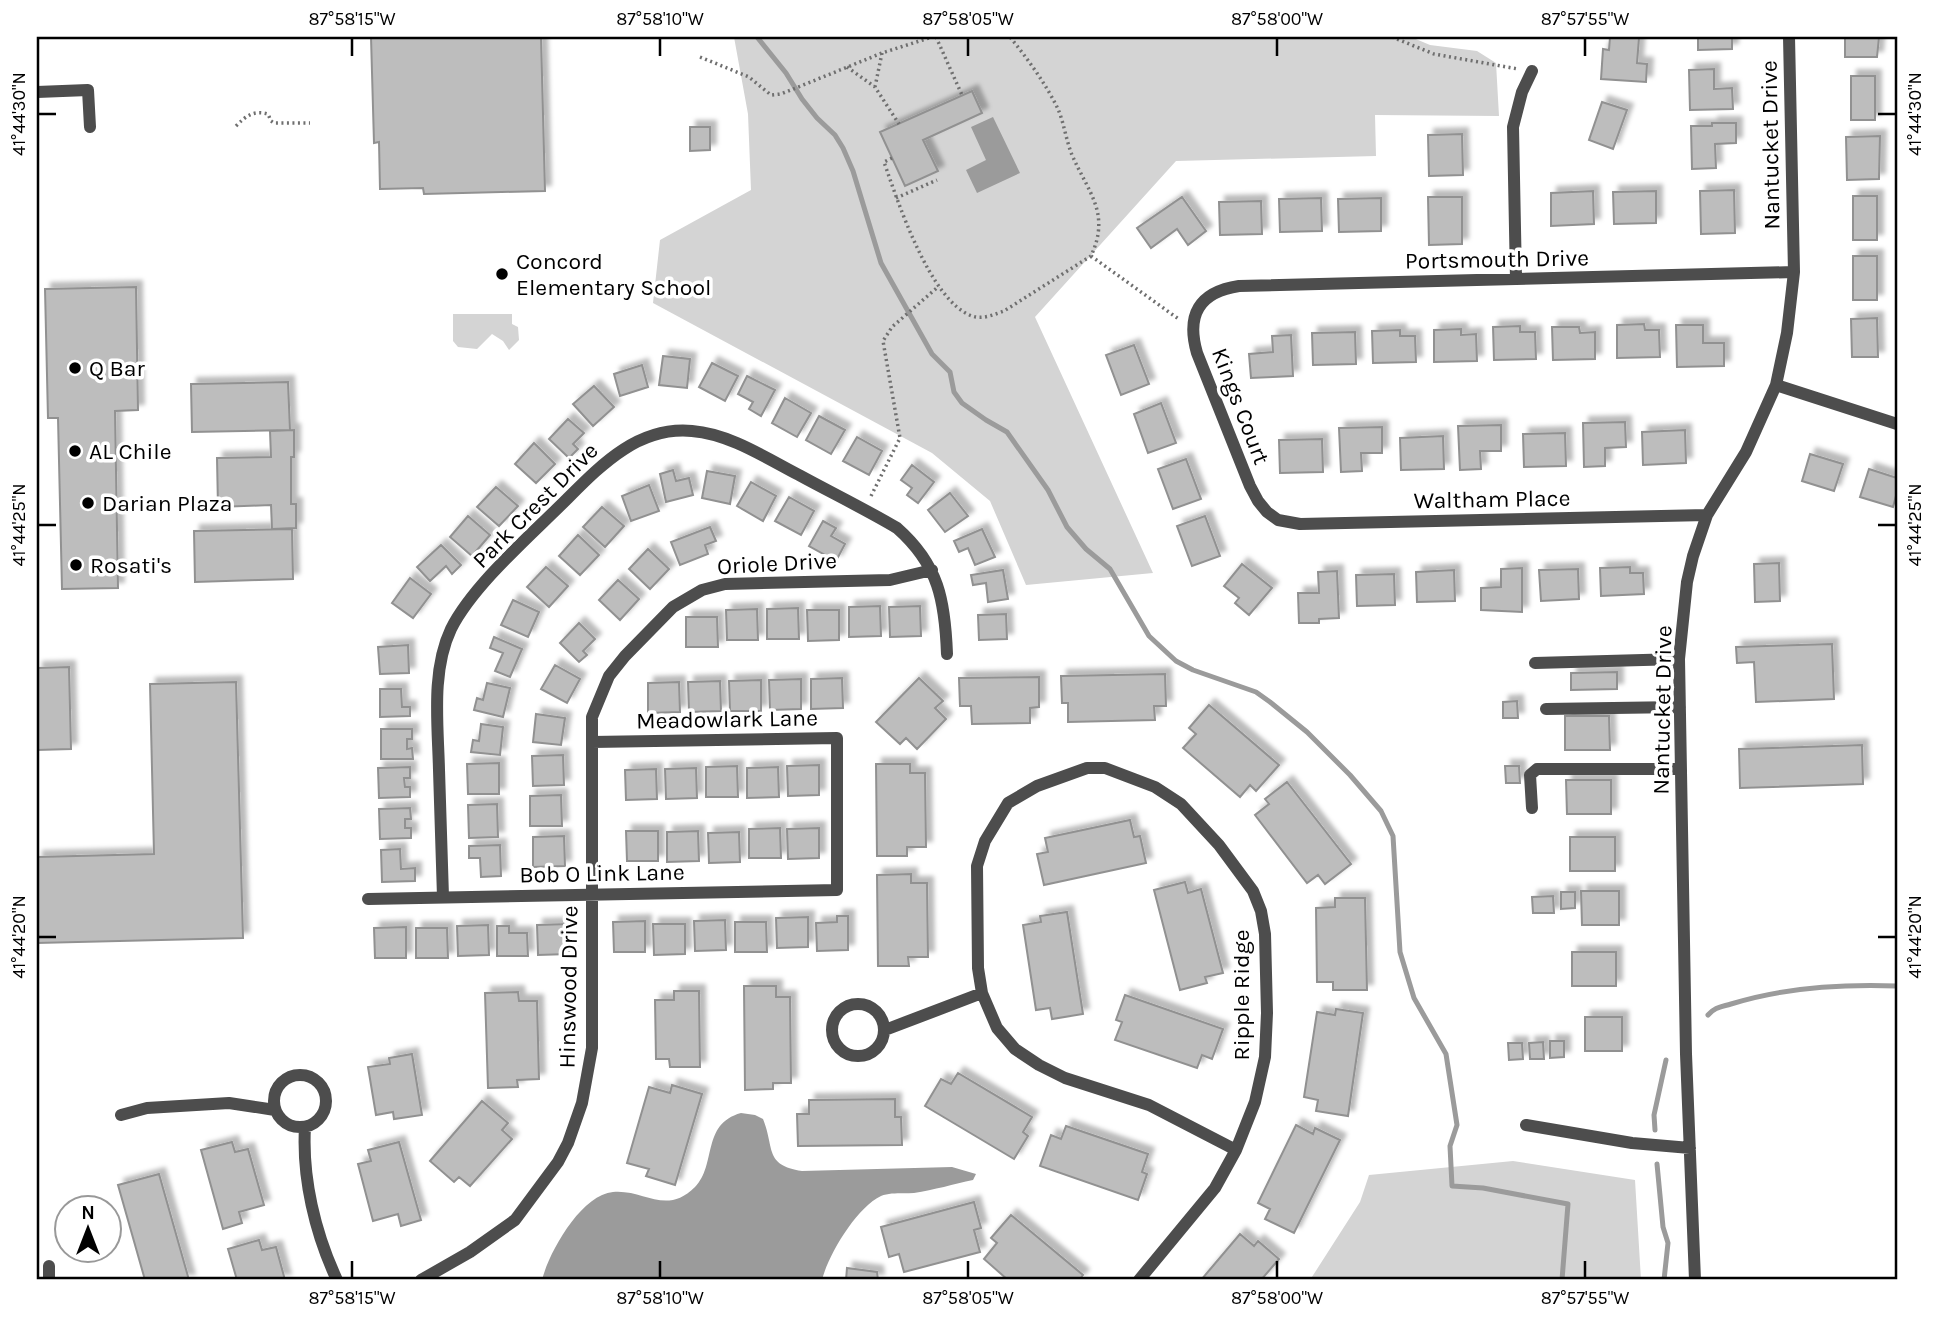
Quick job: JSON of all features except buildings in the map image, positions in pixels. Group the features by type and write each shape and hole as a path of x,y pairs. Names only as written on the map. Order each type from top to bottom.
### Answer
{"street":[{"name":"Nantucket Drive","path":"1695,1280 1685,1033 1679,659 1687,583 1693,556 1707,516 1746,452 1776,385 1787,333 1794,272 1789,37"},
{"path":"1516,279 1513,127 1522,92 1532,71"},
{"path":"37,92 88,90 90,127"},
{"name":"Portsmouth Drive","path":"1204,300 1214,292 1239,286 1794,272"},
{"name":"Kings Court","path":"1204,300 1196,310 1193,326 1197,353 1250,486 1267,512 1278,520"},
{"path":"1776,385 1897,424"},
{"name":"Park Crest Drive","path":"443,897 437,700 446,643 463,609 504,562 603,463 645,438 676,431 708,434 741,446 897,528 909,539 932,570 945,617 947,654"},
{"name":"Waltham Place","path":"1278,520 1300,524 1707,516"},
{"name":"Oriole Drive","path":"593,875 592,717 596,702 609,676 625,656 673,607 691,595 725,584 890,580 932,570"},
{"path":"1535,663 1679,659"},
{"path":"1546,709 1680,707"},
{"name":"Meadowlark Lane","path":"592,742 837,738 837,890"},
{"name":"Ripple Ridge","path":"1139,1280 1215,1188 1236,1150 1255,1102 1265,1057 1268,1013 1265,934 1261,911 1253,891 1219,845 1181,804 1155,787 1105,768 1087,768 1051,779 1008,803 985,841 977,866 978,968 982,993 997,1028 1016,1049 1039,1065 1065,1078 1149,1105 1236,1150"},
{"path":"1532,808 1530,775 1537,769 1681,769"},
{"name":"Hinswood Drive","path":"421,1280 470,1252 515,1220 548,1177 568,1143 582,1103 593,1048 593,875"},
{"name":"Bob O Link Lane","path":"368,899 837,890"},
{"path":"885,1030 982,993"},
{"path":"864,1003 879,1013 885,1030 873,1052 856,1056 840,1050 835,1043 831,1027 839,1011 846,1006 864,1003"},
{"path":"295,1076 312,1078 324,1090 326,1106 318,1121 305,1127 286,1124 275,1110 273,1101 279,1084 295,1076"},
{"path":"121,1115 147,1108 229,1103 275,1110"},
{"path":"1526,1125 1632,1143 1690,1147"},
{"path":"305,1127 303,1156 320,1237 337,1280"},
{"path":"49,1266 50,1280"}],"path":[{"path":"700,57 749,77 771,95 781,94 882,53 934,37 962,95"},
{"path":"892,158 884,162 918,250 939,286 962,310 972,316 988,316 1004,311 1091,256 1095,247 1098,222 1092,191 1070,151 1059,111 1010,37"},
{"path":"1392,37 1434,54 1532,71"},
{"path":"875,88 882,53"},
{"path":"847,67 875,88 899,124"},
{"path":"236,126 247,114 254,113 268,114 274,123 310,123"},
{"path":"896,198 937,180"},
{"path":"1091,256 1176,319 1193,326"},
{"path":"864,509 901,438 883,341 892,327 939,286"}],"shaded area":[{"path":"734,37 1411,37 1430,45 1477,51 1496,63 1499,116 1375,115 1376,156 1176,161 1035,317 1153,573 1026,585 990,501 932,453 653,303 660,240 751,190 748,114"},
{"path":"993,117 1020,173 977,193 966,170 986,160 971,127"},
{"path":"453,314 512,314 512,324 518,327 519,340 509,350 503,341 492,334 477,349 458,347 453,341"},
{"path":"741,1113 763,1119 776,1160 790,1168 802,1171 952,1167 976,1174 973,1180 921,1192 885,1195 872,1202 862,1210 845,1233 830,1258 822,1280 542,1280 559,1241 589,1203 601,1195 613,1192 664,1201 684,1195 702,1178 720,1126 728,1118"},
{"path":"1513,1161 1635,1180 1641,1280 1310,1280 1360,1202 1369,1175"}],"waterway":[{"path":"757,37 786,73 802,99 835,135 843,148 853,171 881,263 932,354 950,372 954,392 962,403 1007,432 1048,490 1067,527 1086,549 1110,569 1149,636 1176,661 1193,670 1256,692 1270,702 1307,732 1381,811 1393,836 1400,952 1414,998 1446,1054 1457,1125 1450,1146 1452,1186 1483,1188 1568,1204 1562,1280"},
{"path":"1708,1015 1713,1010 1751,998 1792,990 1834,986 1897,986"},
{"path":"1655,1130 1654,1115 1666,1060"},
{"path":"1657,1164 1663,1227 1668,1243 1664,1280"}],"place":[{"name":"Concord Elementary School","path":"502,274"},
{"name":"Q Bar","path":"75,368"},
{"name":"AL Chile","path":"75,451"},
{"name":"Darian Plaza","path":"88,503"},
{"name":"Rosati's","path":"76,565"}]}
